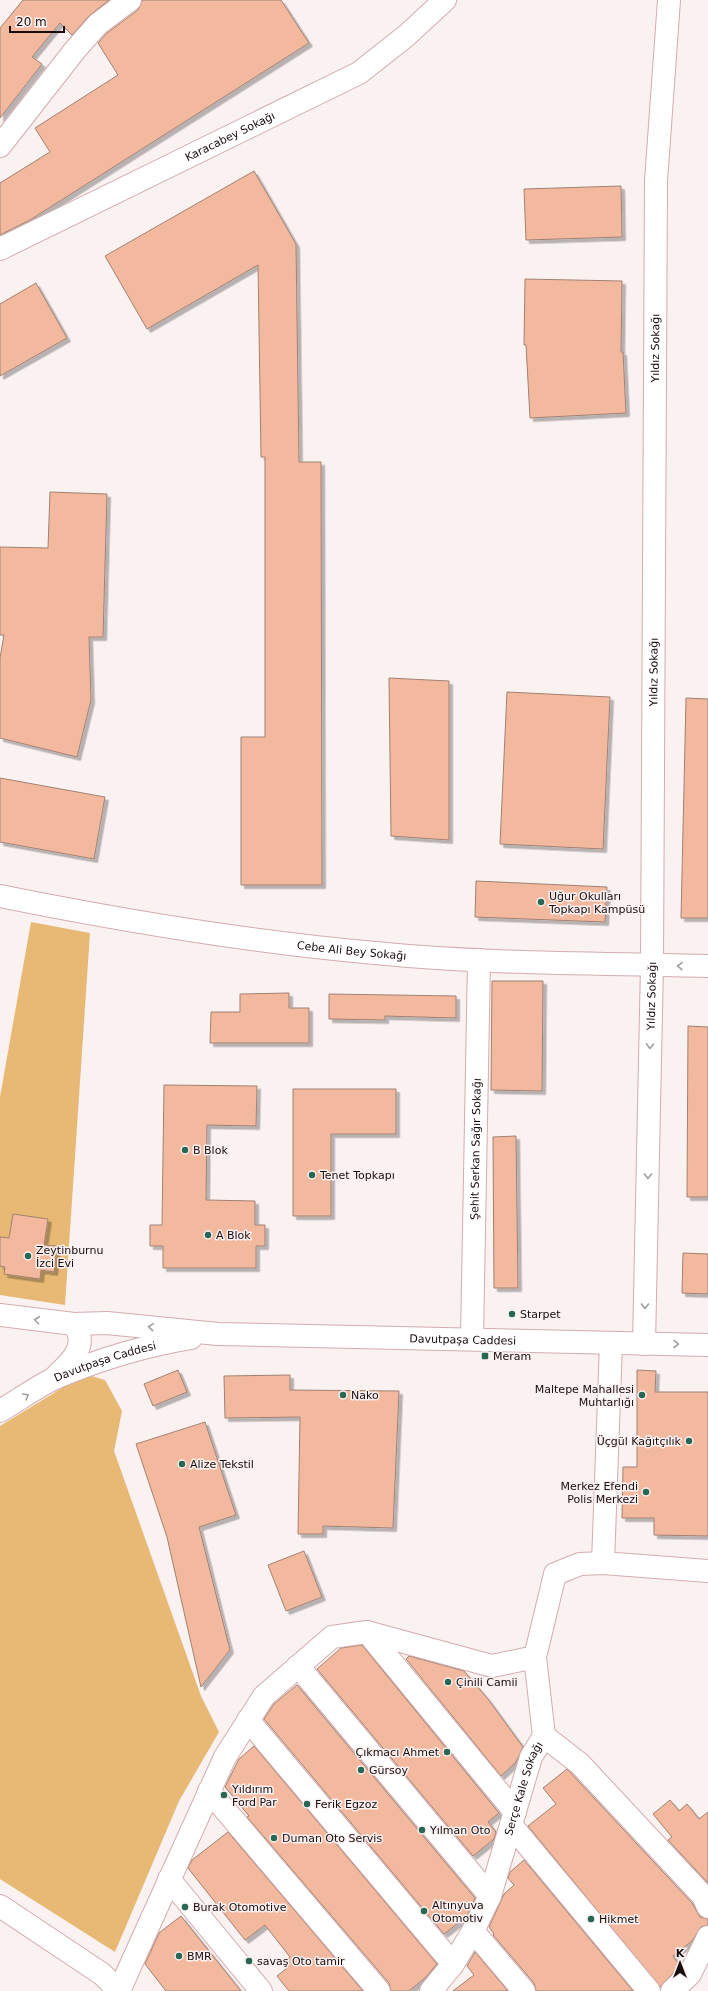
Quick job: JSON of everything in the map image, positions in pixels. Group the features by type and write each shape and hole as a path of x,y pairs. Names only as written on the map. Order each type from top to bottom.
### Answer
{"street":[{"path":"0,146 75,50 98,24 130,0"},
{"name":"Karacabey Sokağı","path":"0,249 359,73 406,36 445,0"},
{"name":"Yıldız Sokağı","path":"644,1344 652,965 656,180 669,0"},
{"name":"Cebe Ali Bey Sokağı","path":"0,896 68,910 280,943 376,954 479,960 708,966"},
{"name":"Şehit Serkan Sağır Sokağı","path":"472,1338 479,960"},
{"name":"Davutpaşa Caddesi","path":"0,1315 74,1324 107,1323 218,1334 472,1338 708,1345"},
{"path":"52,1380 76,1356 79,1351 80,1336 74,1324"},
{"name":"Davutpaşa Caddesi","path":"0,1411 52,1380 140,1348 218,1334"},
{"path":"603,1563 611,1343"},
{"name":"Serçe Kale Sokağı","path":"431,1991 453,1964 473,1931 490,1896 531,1757 544,1736 536,1657 555,1574 580,1564 603,1563 708,1571"},
{"path":"367,1632 649,1991"},
{"path":"0,1906 102,1974 119,1991 224,1757 264,1696 332,1637 367,1632 492,1666 536,1657"},
{"path":"298,1666 490,1896"},
{"path":"248,1720 453,1964"},
{"path":"544,1736 580,1764 703,1896 708,1907"},
{"path":"209,1791 379,1991"},
{"path":"169,1879 261,1991"},
{"path":"473,1931 524,1991"},
{"path":"672,1991 690,1974 708,1937"}],"shaded area":[{"path":"31,922 90,933 65,1305 0,1295 0,1097"},
{"path":"85,1374 105,1380 122,1411 114,1451 201,1696 219,1732 179,1801 115,1952 0,1879 0,1426"}],"building":[{"path":"23,0 109,0 89,16 72,35 60,23 32,57 42,64 0,118 0,28"},
{"path":"142,0 281,0 309,43 30,220 0,235 0,183 50,152 35,128 118,75 98,43 107,33 138,10"},
{"path":"254,171 296,244 299,462 321,462 322,885 241,885 241,737 265,737 265,457 261,457 258,265 147,329 105,256"},
{"path":"621,186 622,237 526,240 524,189"},
{"path":"525,279 622,281 621,352 623,352 626,413 530,418 526,345 524,345"},
{"path":"36,283 67,338 0,376 0,304"},
{"path":"50,492 107,494 103,637 89,637 91,700 77,757 0,738 0,658 4,635 0,635 0,547 48,548"},
{"path":"389,678 449,681 449,840 391,836"},
{"path":"507,692 610,697 603,849 500,844"},
{"path":"686,698 708,699 708,918 681,918"},
{"path":"0,778 105,797 94,859 0,842"},
{"name":"Uğur Okulları Topkapı Kampüsü","path":"476,881 607,887 605,922 475,917"},
{"path":"492,981 543,981 542,1091 491,1090"},
{"path":"289,993 289,1008 309,1008 309,1043 210,1043 211,1012 240,1012 240,994"},
{"path":"329,994 456,996 456,1018 385,1016 385,1020 329,1019"},
{"path":"688,1026 708,1027 708,1197 687,1197"},
{"path":"164,1085 257,1086 256,1126 207,1125 206,1200 255,1201 255,1225 265,1225 265,1246 256,1246 256,1268 163,1268 163,1246 150,1246 150,1225 162,1225"},
{"name":"Tenet Topkapı","path":"293,1089 396,1089 396,1134 331,1134 331,1216 293,1216"},
{"path":"516,1136 518,1288 494,1288 493,1137"},
{"name":"Zeytinburnu İzci Evi","path":"13,1214 48,1219 44,1245 57,1246 54,1272 41,1270 40,1279 4,1274 5,1267 0,1266 0,1237 9,1238"},
{"path":"683,1253 708,1254 708,1294 682,1293"},
{"path":"178,1370 187,1392 153,1406 144,1384"},
{"path":"637,1370 656,1371 655,1392 708,1392 708,1536 654,1535 654,1518 622,1518 623,1467 637,1467"},
{"path":"290,1375 290,1390 399,1391 393,1528 323,1526 323,1534 298,1534 300,1417 225,1418 224,1376"},
{"path":"205,1422 236,1515 199,1527 230,1650 201,1687 167,1537 136,1444"},
{"path":"304,1551 322,1597 286,1611 268,1565"},
{"path":"362,1645 499,1813 488,1822 496,1832 494,1839 473,1856 317,1669 341,1648"},
{"path":"409,1656 464,1671 488,1699 523,1747 516,1762 501,1776 406,1659"},
{"path":"297,1685 475,1898 467,1916 444,1934 264,1719 274,1704"},
{"path":"254,1746 437,1964 426,1977 409,1991 391,1991 389,1983 247,1817 249,1816 225,1787 239,1759"},
{"path":"567,1769 692,1903 700,1917 708,1919 708,1925 701,1927 692,1941 673,1956 680,1966 660,1987 528,1826 556,1804 543,1788"},
{"path":"670,1800 679,1811 687,1804 699,1819 708,1812 708,1883 668,1840 672,1837 653,1814"},
{"path":"228,1832 363,1991 289,1991 277,1976 287,1968 283,1963 290,1957 265,1925 245,1940 188,1868 192,1860"},
{"path":"524,1860 633,1991 536,1991 534,1983 493,1935 494,1934 489,1927 504,1894 514,1885 508,1878 510,1872"},
{"path":"181,1916 241,1991 166,1991 145,1964 159,1933"},
{"path":"475,1952 508,1991 453,1991 474,1975 467,1966"}],"place":[{"name":"Uğur Okulları Topkapı Kampüsü","path":"541,902"},
{"name":"B Blok","path":"185,1150"},
{"name":"Tenet Topkapı","path":"312,1175"},
{"name":"A Blok","path":"208,1235"},
{"name":"Zeytinburnu İzci Evi","path":"28,1256"},
{"name":"Starpet","path":"512,1314"},
{"name":"Meram","path":"485,1356"},
{"name":"Nako","path":"343,1395"},
{"name":"Maltepe Mahallesi Muhtarlığı","path":"642,1395"},
{"name":"Üçgül Kağıtçılık","path":"689,1441"},
{"name":"Alize Tekstil","path":"182,1464"},
{"name":"Merkez Efendi Polis Merkezi","path":"646,1492"},
{"name":"Çinili Camii","path":"448,1682"},
{"name":"Çıkmacı Ahmet","path":"447,1752"},
{"name":"Gürsoy","path":"361,1770"},
{"name":"Yıldırım Ford Par","path":"224,1795"},
{"name":"Ferik Egzoz","path":"307,1804"},
{"name":"Yılman Oto","path":"422,1830"},
{"name":"Duman Oto Servis","path":"274,1838"},
{"name":"Burak Otomotive","path":"185,1907"},
{"name":"Altınyuva Otomotiv","path":"424,1911"},
{"name":"Hikmet","path":"591,1919"},
{"name":"BMR","path":"179,1956"},
{"name":"savaş Oto tamir","path":"249,1961"}]}
